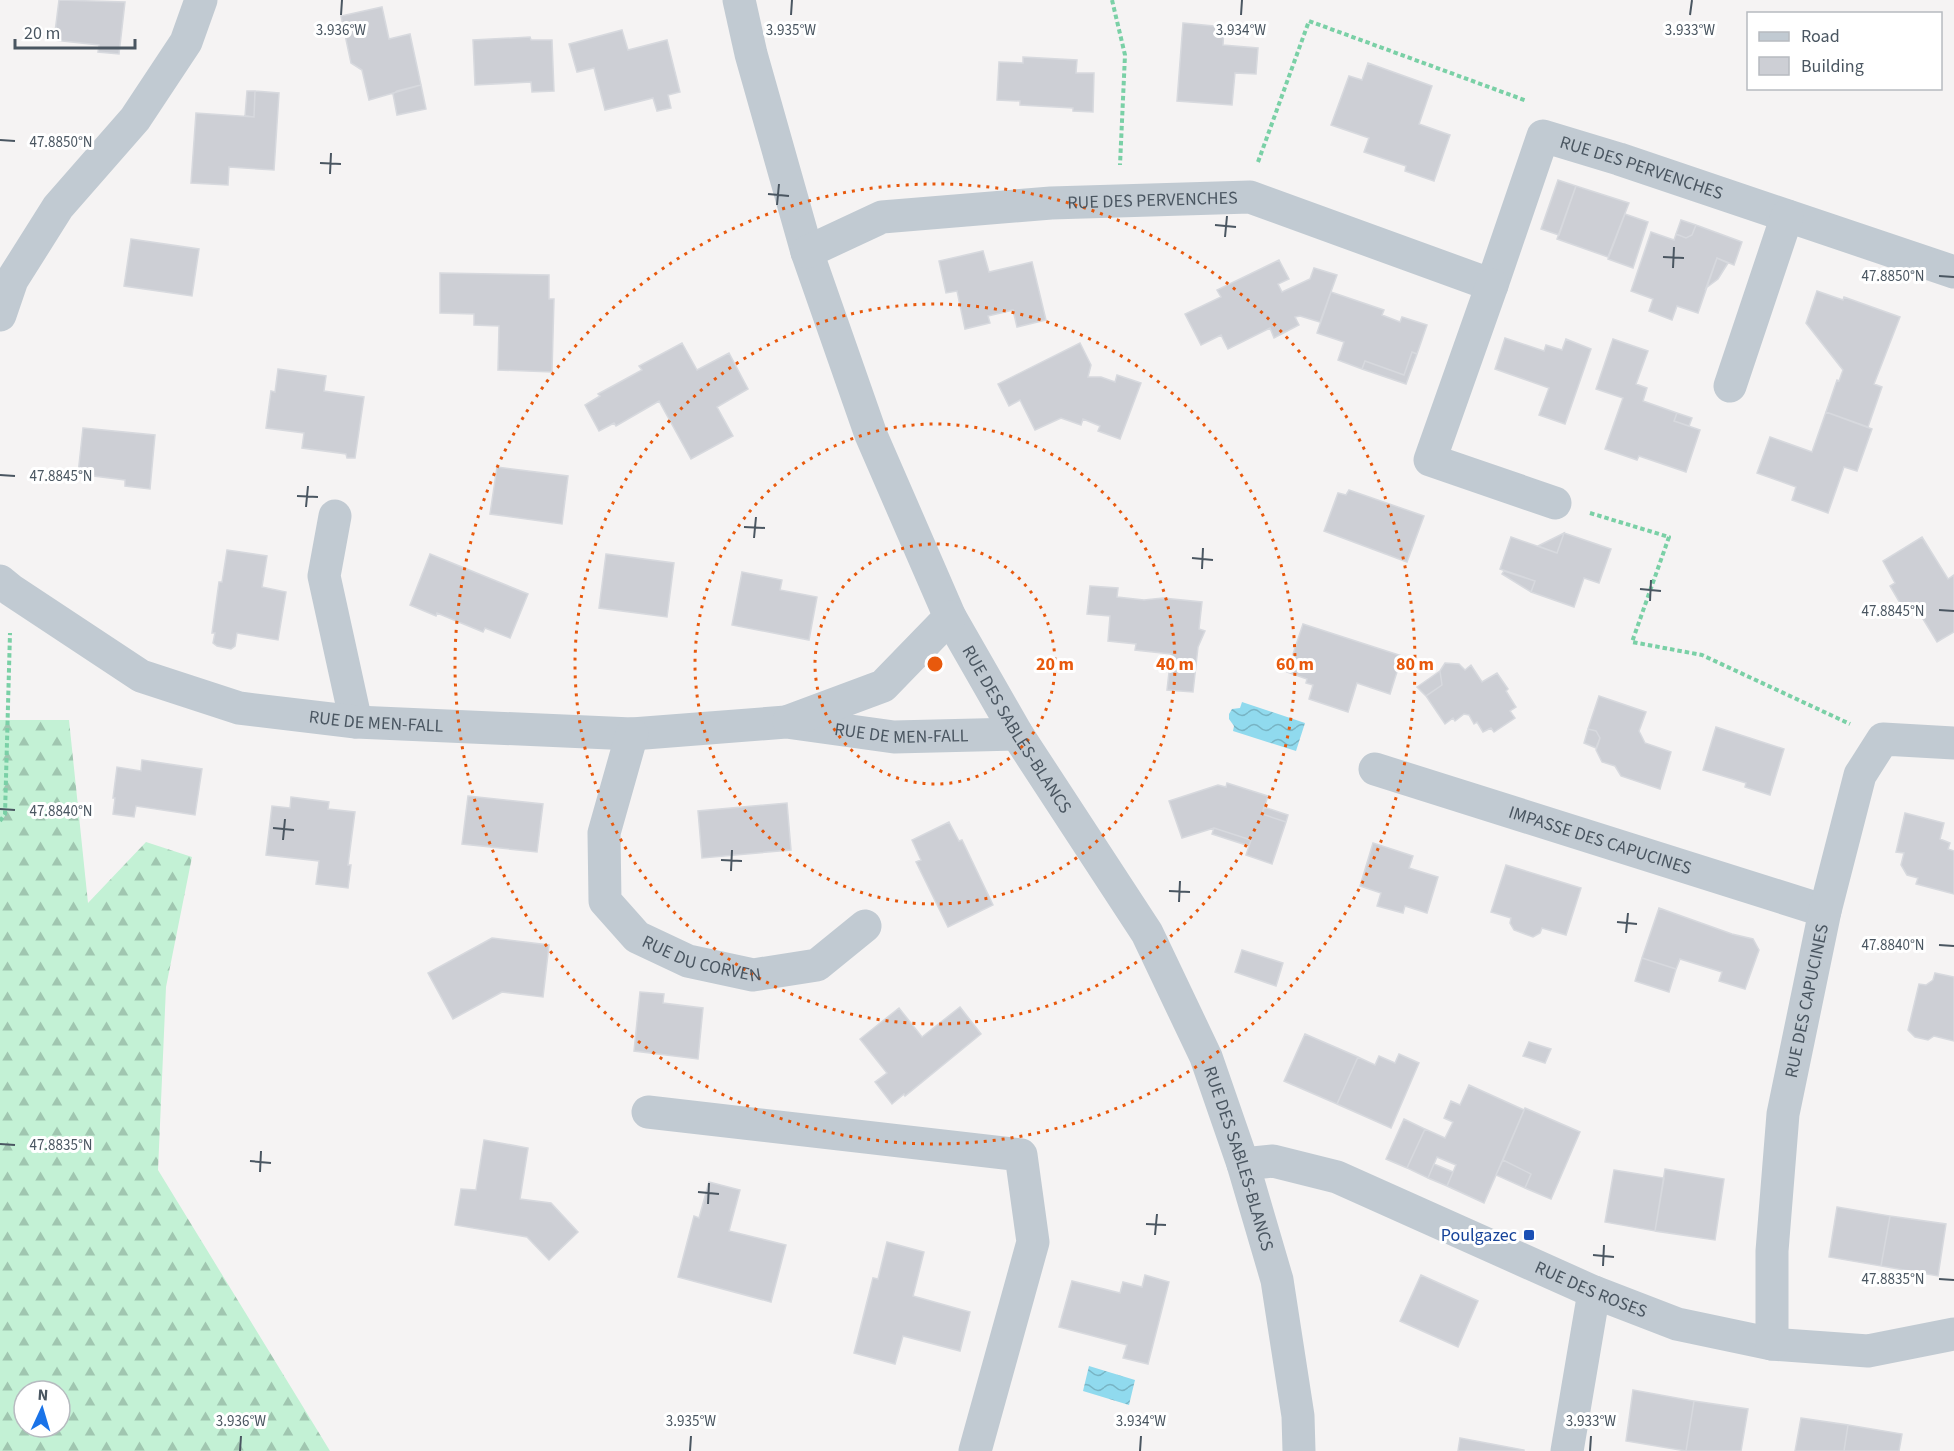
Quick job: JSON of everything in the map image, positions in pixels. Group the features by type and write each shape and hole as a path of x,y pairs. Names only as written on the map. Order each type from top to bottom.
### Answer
{"street":[{"path":"0,315 12,280 58,207 135,119 186,42 201,0"},
{"name":"RUE DES SABLES-BLANCS","path":"739,0 751,54 807,252 871,435 950,617 1017,735 1147,933 1206,1057 1243,1164 1277,1280 1298,1416 1299,1451"},
{"name":"RUE DES PERVENCHES","path":"1555,503 1430,460 1544,136 1954,272"},
{"name":"RUE DES PERVENCHES","path":"807,252 882,218 1051,203 1250,197 1492,285"},
{"path":"1730,386 1787,216"},
{"path":"335,516 324,576 356,722"},
{"name":"RUE DE MEN-FALL","path":"5,585 141,676 239,708 356,722 632,734 786,722 894,737 1017,735"},
{"name":"RUE DE MEN-FALL","path":"786,722 883,686 950,617"},
{"name":"RUE DU CORVEN","path":"632,734 604,833 605,901 637,937 688,961 753,975 817,965 865,926"},
{"path":"1883,739 1954,743"},
{"name":"RUE DES CAPUCINES","path":"1772,1344 1772,1251 1783,1114 1825,911 1860,775 1883,739"},
{"name":"IMPASSE DES CAPUCINES","path":"1375,769 1825,911"},
{"path":"648,1112 1021,1155 1033,1242 975,1451"},
{"name":"RUE DES ROSES","path":"1243,1164 1273,1161 1337,1177 1594,1292 1677,1324 1772,1344 1868,1351 1954,1334"},
{"path":"1567,1451 1594,1292"}],"path":[{"path":"1112,0 1125,55 1119,200"},
{"path":"1250,197 1260,155 1309,21 1550,110 1544,136"},
{"path":"1555,503 1669,537 1632,642 1702,655 1883,739"},
{"path":"0,821 5,814 5,585"}],"green space":[{"path":"0,720 69,720 88,903 146,842 192,857 166,987 158,1170 330,1451 0,1451"}],"water":[{"path":"1242,702 1305,723 1296,751 1233,731 1234,726 1229,719 1229,714 1232,709 1240,708"},
{"path":"1089,1366 1135,1380 1129,1405 1083,1391"}],"building":[{"path":"59,0 125,2 119,54 98,52 99,45 54,40"},
{"path":"382,7 389,39 410,34 421,85 369,100 362,70 351,63 341,16"},
{"path":"1183,23 1224,27 1223,45 1258,48 1256,74 1235,73 1232,105 1177,101"},
{"path":"622,30 628,50 667,40 680,92 668,95 671,108 657,111 653,98 605,110 594,68 577,72 569,44"},
{"path":"530,37 531,40 552,40 554,91 532,92 531,82 475,85 473,40"},
{"path":"1023,57 1077,60 1076,73 1094,73 1093,112 1073,111 1073,108 1020,105 1020,101 997,100 999,62 1023,63"},
{"path":"1368,63 1432,86 1419,124 1450,135 1434,181 1405,171 1406,166 1364,152 1369,138 1331,125 1349,76 1362,80"},
{"path":"421,85 426,109 397,115 393,94"},
{"path":"247,91 255,91 254,117 245,116"},
{"path":"255,91 279,93 274,170 229,167 228,185 191,183 196,113 254,117"},
{"path":"1558,180 1576,186 1559,235 1541,229"},
{"path":"1576,186 1629,203 1608,257 1557,239"},
{"path":"1625,214 1648,222 1633,268 1608,259"},
{"path":"1681,220 1696,225 1692,235 1686,238 1676,234"},
{"path":"1696,225 1742,242 1734,265 1717,258 1698,313 1677,306 1672,320 1649,311 1653,299 1631,291 1651,232 1674,240 1676,234 1686,238 1692,235"},
{"path":"131,239 199,249 192,296 124,286"},
{"path":"983,251 989,272 1032,262 1046,320 1017,327 1013,310 988,316 990,323 965,329 957,291 946,293 939,261"},
{"path":"1717,258 1728,263 1718,279 1706,288"},
{"path":"1279,260 1289,279 1278,284 1282,292 1310,279 1314,268 1337,275 1320,322 1300,316 1295,317 1299,325 1274,338 1270,328 1228,349 1221,335 1201,345 1185,314 1221,297 1217,290"},
{"path":"440,273 549,275 549,299 554,299 552,372 498,370 499,326 474,325 474,314 440,313"},
{"path":"1817,291 1843,300 1844,297 1900,317 1874,384 1882,387 1868,427 1826,412 1837,380 1839,381 1843,370 1806,323"},
{"path":"1331,292 1384,310 1382,315 1400,322 1402,317 1427,325 1417,354 1412,352 1404,375 1365,361 1362,369 1338,360 1344,342 1317,333"},
{"path":"1505,338 1544,351 1546,345 1562,350 1566,339 1591,349 1565,424 1539,415 1549,388 1495,369"},
{"path":"1613,339 1648,351 1636,384 1647,388 1643,401 1677,413 1674,421 1700,430 1686,472 1639,456 1637,460 1605,449 1623,398 1596,389"},
{"path":"682,343 697,370 729,353 748,389 717,407 733,436 691,459 659,401 616,426 614,423 599,431 585,405 600,396 598,394 642,370 639,366"},
{"path":"1080,343 1091,365 1088,377 1101,377 1115,382 1117,375 1141,383 1120,439 1098,431 1100,426 1083,419 1081,425 1061,418 1035,430 1020,400 1009,406 998,384"},
{"path":"1412,352 1417,354 1406,384 1362,369 1365,361 1404,375"},
{"path":"278,369 326,376 324,391 364,397 355,458 347,458 346,454 302,448 304,433 266,428 271,391 275,392"},
{"path":"1826,412 1872,429 1857,471 1844,467 1828,513 1792,500 1796,487 1757,473 1770,437 1812,452"},
{"path":"1677,413 1692,418 1689,426 1674,421"},
{"path":"83,428 155,435 150,489 125,486 125,480 78,474"},
{"path":"497,467 568,476 562,524 490,514"},
{"path":"1349,490 1424,516 1407,562 1324,531 1338,493 1346,495"},
{"path":"1564,533 1611,549 1599,583 1584,578 1574,607 1531,592 1535,581 1500,569 1511,537 1557,553"},
{"path":"1564,533 1557,553 1538,546"},
{"path":"1922,537 1948,579 1954,575 1954,632 1937,642 1914,604 1904,610 1890,586 1895,583 1883,561"},
{"path":"227,550 267,556 262,587 286,592 278,640 237,633 235,646 231,649 213,643 215,633 212,633 219,582 222,582"},
{"path":"430,554 528,594 510,638 485,628 483,632 437,613 436,616 410,605"},
{"path":"606,554 674,563 667,617 599,608"},
{"path":"1504,571 1535,581 1531,592 1502,574"},
{"path":"742,572 782,580 780,590 817,597 809,640 732,625"},
{"path":"1090,586 1118,588 1117,597 1202,602 1199,629 1205,631 1198,647 1193,692 1167,690 1171,654 1135,650 1136,644 1108,641 1110,616 1087,614"},
{"path":"1303,624 1402,656 1390,694 1357,683 1348,712 1309,699 1313,685 1306,683 1307,679 1287,672"},
{"path":"1445,663 1459,664 1465,670 1471,665 1482,682 1497,673 1516,707 1510,711 1515,718 1494,732 1491,728 1483,732 1477,722 1474,724 1469,715 1464,714 1455,721 1453,718 1445,724 1426,696 1442,685 1440,671"},
{"path":"1440,671 1442,685 1426,696 1417,687"},
{"path":"1599,696 1646,712 1639,731 1645,743 1671,752 1660,789 1621,776 1615,766 1602,762 1596,750 1600,738 1596,731 1588,729"},
{"path":"1716,727 1784,749 1770,795 1745,787 1746,783 1703,770"},
{"path":"1588,729 1596,731 1600,738 1596,748 1584,743"},
{"path":"142,760 202,769 195,815 136,806 134,817 113,814 117,767 141,771"},
{"path":"1227,783 1268,796 1262,814 1286,822 1272,864 1246,855 1251,840 1214,828 1182,838 1169,801 1218,785 1226,787"},
{"path":"468,796 543,804 537,852 462,844"},
{"path":"291,797 329,802 328,809 355,812 348,865 351,865 348,888 316,884 319,861 266,855 272,806 290,808"},
{"path":"787,803 791,850 702,858 698,811"},
{"path":"1264,807 1288,815 1286,822 1262,814"},
{"path":"1905,813 1944,823 1940,839 1950,843 1948,849 1954,851 1954,894 1916,884 1918,878 1907,875 1901,865 1904,853 1896,852"},
{"path":"949,822 959,841 962,840 993,905 948,927 916,862 921,860 912,840"},
{"path":"1214,828 1251,840 1249,846 1212,834"},
{"path":"1373,843 1413,856 1409,868 1438,877 1427,913 1405,906 1403,913 1377,906 1381,893 1360,886"},
{"path":"1506,865 1581,888 1566,935 1542,928 1540,933 1533,937 1514,930 1510,923 1511,918 1491,912"},
{"path":"1659,908 1732,934 1753,939 1759,950 1745,989 1719,981 1722,972 1680,959 1676,969 1642,958"},
{"path":"492,938 549,945 543,997 502,992 453,1019 428,973"},
{"path":"1242,950 1283,963 1276,986 1235,972"},
{"path":"1642,958 1676,969 1669,992 1635,981"},
{"path":"1935,973 1954,977 1954,1041 1934,1036 1928,1040 1915,1037 1908,1030 1919,984 1926,985 1933,980"},
{"path":"640,992 664,994 663,1003 703,1008 698,1059 634,1051"},
{"path":"960,1007 981,1034 892,1104 875,1082 887,1073 860,1039 899,1008 922,1037"},
{"path":"1305,1034 1358,1057 1337,1104 1284,1081"},
{"path":"1529,1042 1551,1049 1545,1063 1523,1056"},
{"path":"1399,1054 1419,1063 1391,1128 1337,1104 1358,1057 1375,1065 1379,1056 1395,1063"},
{"path":"1469,1085 1524,1110 1484,1203 1447,1186 1456,1165 1437,1157 1428,1178 1407,1168 1425,1129 1445,1138 1453,1122 1444,1118 1451,1101 1460,1105"},
{"path":"1525,1108 1580,1132 1551,1199 1525,1188 1531,1174 1503,1160"},
{"path":"1404,1119 1425,1129 1407,1168 1386,1159"},
{"path":"484,1140 528,1148 520,1199 551,1203 578,1232 549,1260 527,1237 455,1225 461,1189 476,1190"},
{"path":"1503,1160 1531,1174 1525,1188 1496,1175"},
{"path":"1434,1164 1453,1172 1447,1186 1428,1178"},
{"path":"1665,1169 1724,1179 1715,1240 1655,1231"},
{"path":"1614,1170 1664,1178 1655,1231 1605,1222"},
{"path":"709,1182 740,1190 729,1231 786,1245 771,1302 678,1277 694,1216 699,1218"},
{"path":"1837,1207 1890,1216 1881,1266 1829,1257"},
{"path":"1890,1216 1946,1224 1938,1276 1881,1266"},
{"path":"887,1242 924,1252 913,1296 970,1312 960,1351 903,1336 895,1364 854,1353 873,1278 878,1279"},
{"path":"1145,1275 1169,1282 1148,1364 1123,1358 1127,1345 1059,1327 1072,1281 1120,1293 1123,1282 1142,1287"},
{"path":"1421,1275 1478,1301 1458,1347 1400,1321"},
{"path":"1633,1390 1694,1401 1686,1451 1626,1441"},
{"path":"1694,1401 1748,1409 1741,1451 1686,1451"},
{"path":"1801,1418 1848,1425 1844,1451 1795,1451"},
{"path":"1848,1425 1902,1434 1899,1451 1844,1451"},
{"path":"1460,1438 1524,1450 1524,1451 1458,1451"}],"place":[{"name":"Poulgazec","path":"1529,1235"}]}
